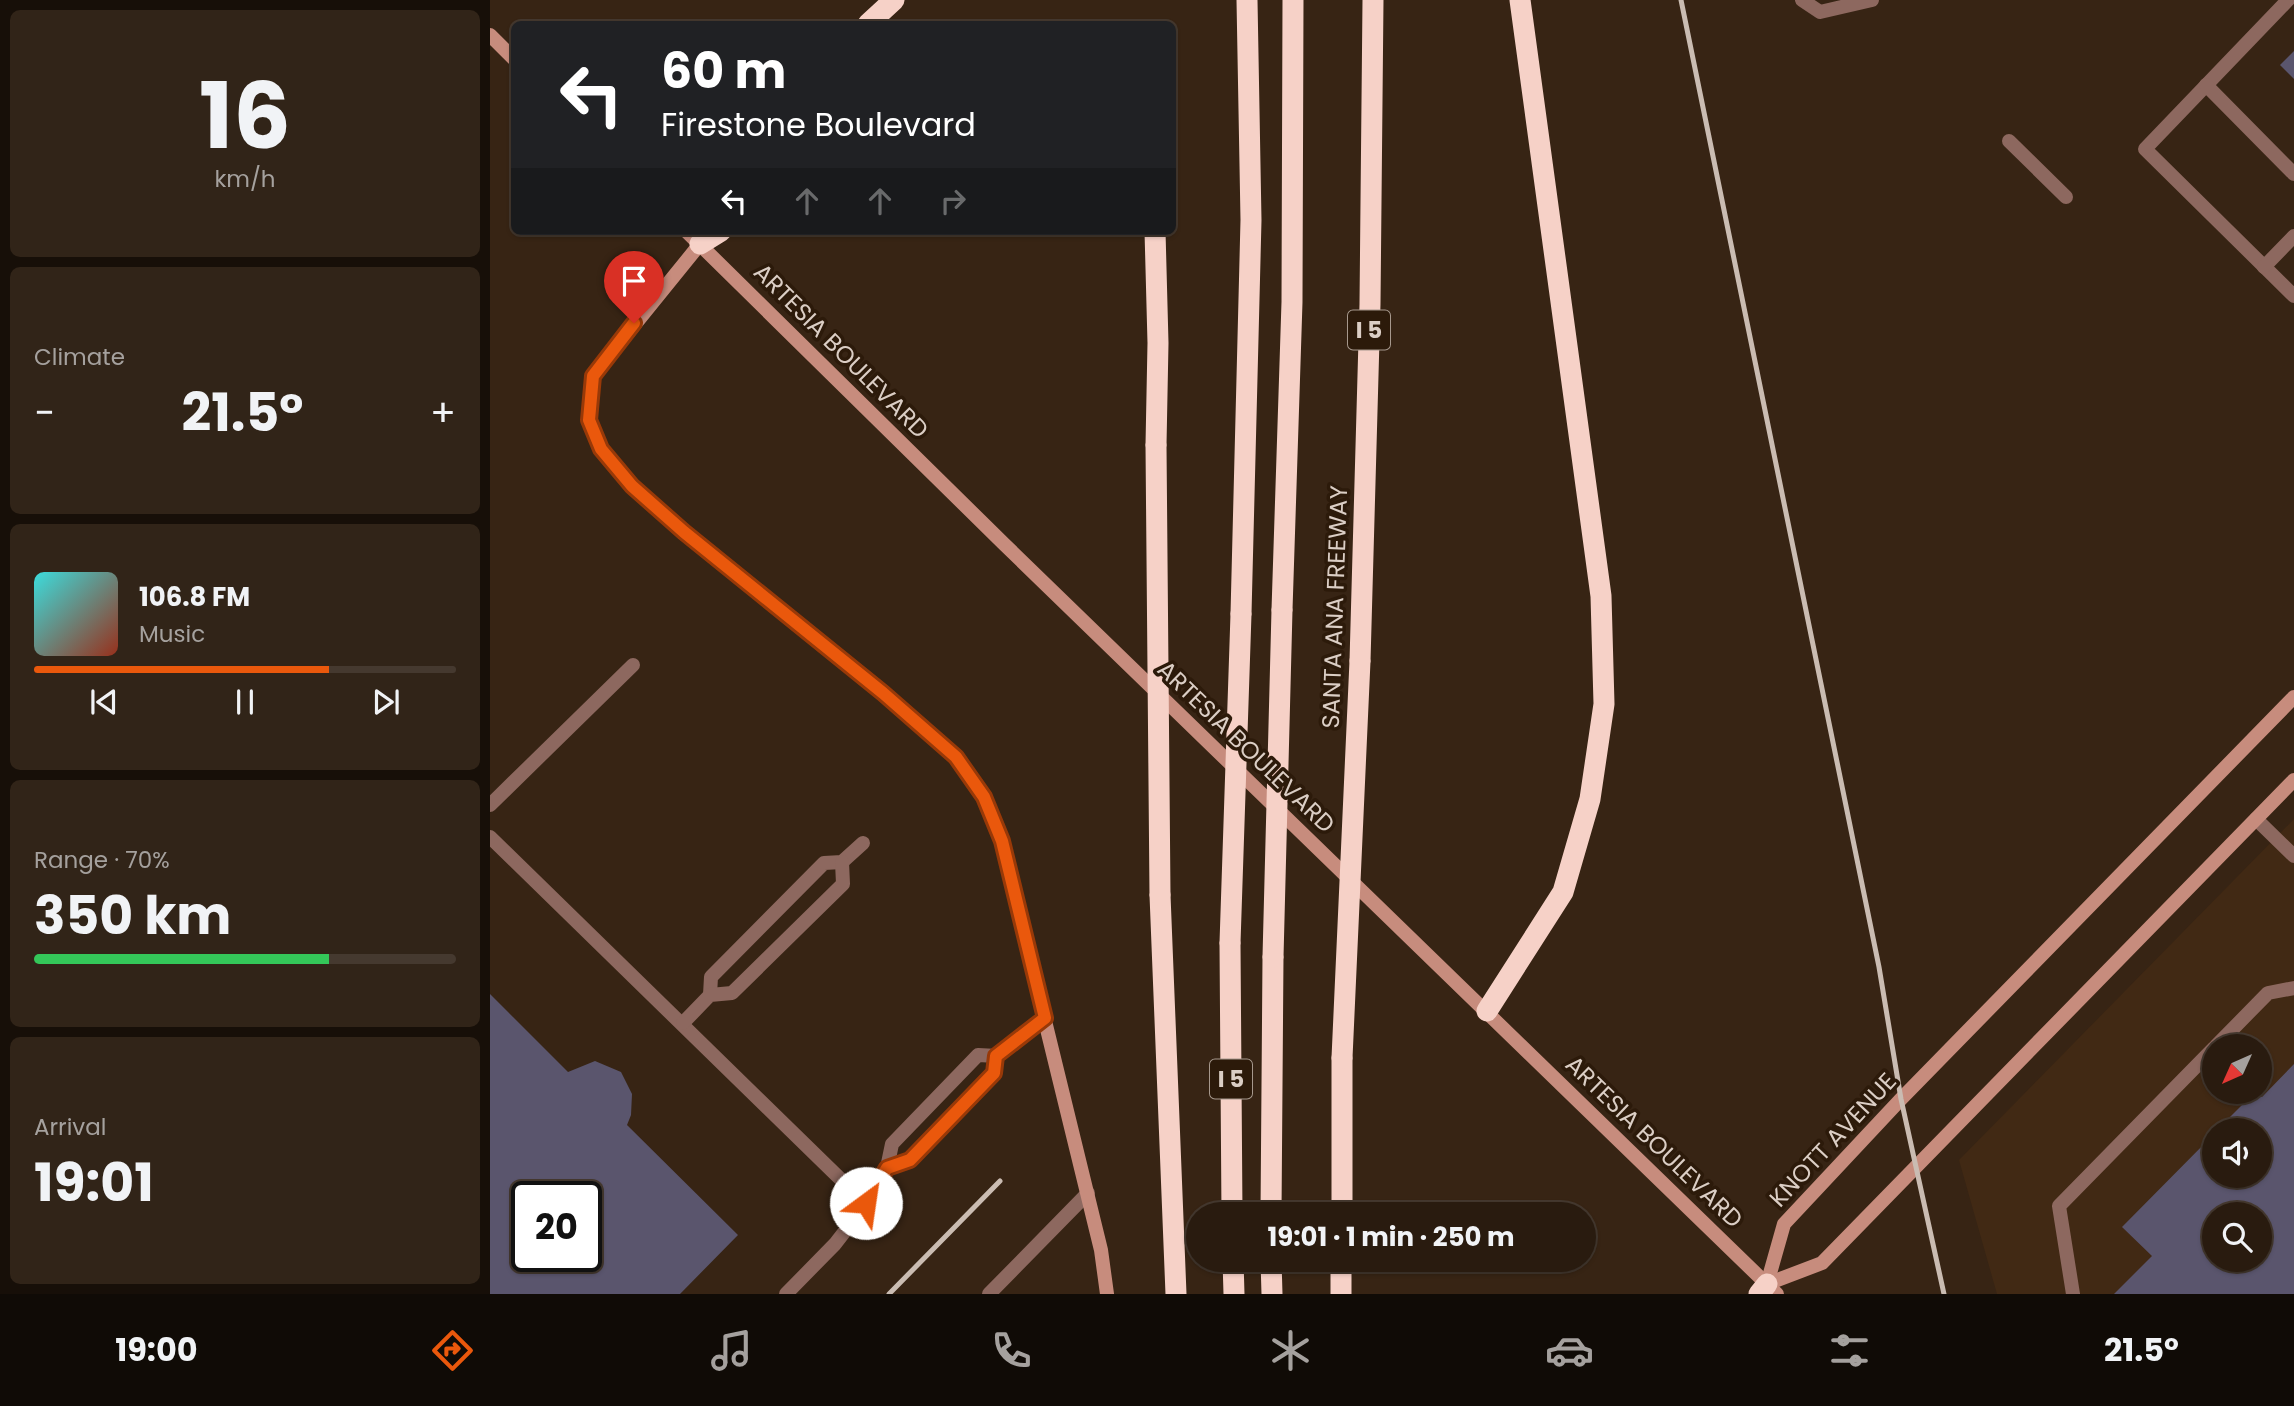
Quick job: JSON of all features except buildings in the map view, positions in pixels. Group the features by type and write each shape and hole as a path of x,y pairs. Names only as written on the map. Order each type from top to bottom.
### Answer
{"highway":[{"path":"872,21 894,0"},
{"name":"I 5","path":"1232,1202 1230,943 1251,220 1247,0"},
{"path":"1271,1202 1273,957 1292,302 1293,0"},
{"name":"SANTA ANA FREEWAY","path":"1342,1202 1342,1058 1360,661 1370,304 1373,0"},
{"path":"1487,1011 1563,892 1590,799 1604,704 1601,596 1520,0"},
{"path":"1155,235 1160,895 1176,1294"},
{"path":"1233,1272 1234,1294"},
{"path":"1271,1272 1272,1294"},
{"path":"1342,1272 1342,1294"}],"main road":[{"path":"490,35 511,56"},
{"name":"ARTESIA BOULEVARD","path":"697,235 1004,544 1487,1011 1768,1291"},
{"path":"697,235 593,376 589,420 601,449 632,486 684,532 883,693 956,757 984,797 1002,841 1088,1193 1101,1250 1107,1294"},
{"name":"KNOTT AVENUE","path":"1768,1291 1784,1224 1900,1099 2294,697"},
{"path":"1768,1291 1822,1263 2294,780"}],"street":[{"path":"1802,0 1820,12 1872,0"},
{"path":"2288,0 2145,149 2294,296"},
{"path":"2206,85 2294,174"},
{"path":"2009,141 2066,197"},
{"path":"2264,267 2294,236"},
{"path":"490,805 633,665"},
{"path":"2256,819 2294,856"},
{"path":"490,837 866,1203"},
{"path":"683,1024 710,995 711,977 824,863 842,862 863,843"},
{"path":"710,995 732,993 843,884 842,862"},
{"path":"2228,1034 2268,993 2294,988"},
{"path":"786,1294 835,1244 866,1203 887,1168 892,1144 978,1055 996,1056 1045,1018"},
{"path":"887,1168 910,1160 994,1073 996,1056"},
{"path":"2073,1294 2059,1206 2202,1060"},
{"path":"989,1294 1088,1193"},
{"path":"1005,1278 1006,1294"}],"shaded area":[{"path":"2294,819 2294,1294 1997,1294 1959,1160"}],"railway":[{"path":"1681,0 1879,967 1901,1099 1944,1294"},
{"path":"889,1294 1000,1181"}],"route":[{"path":"634,323 593,376 589,420 601,449 632,486 684,532 883,693 956,757 984,797 1002,841 1045,1018 996,1056 994,1073 910,1160 887,1168 866,1203"}]}
